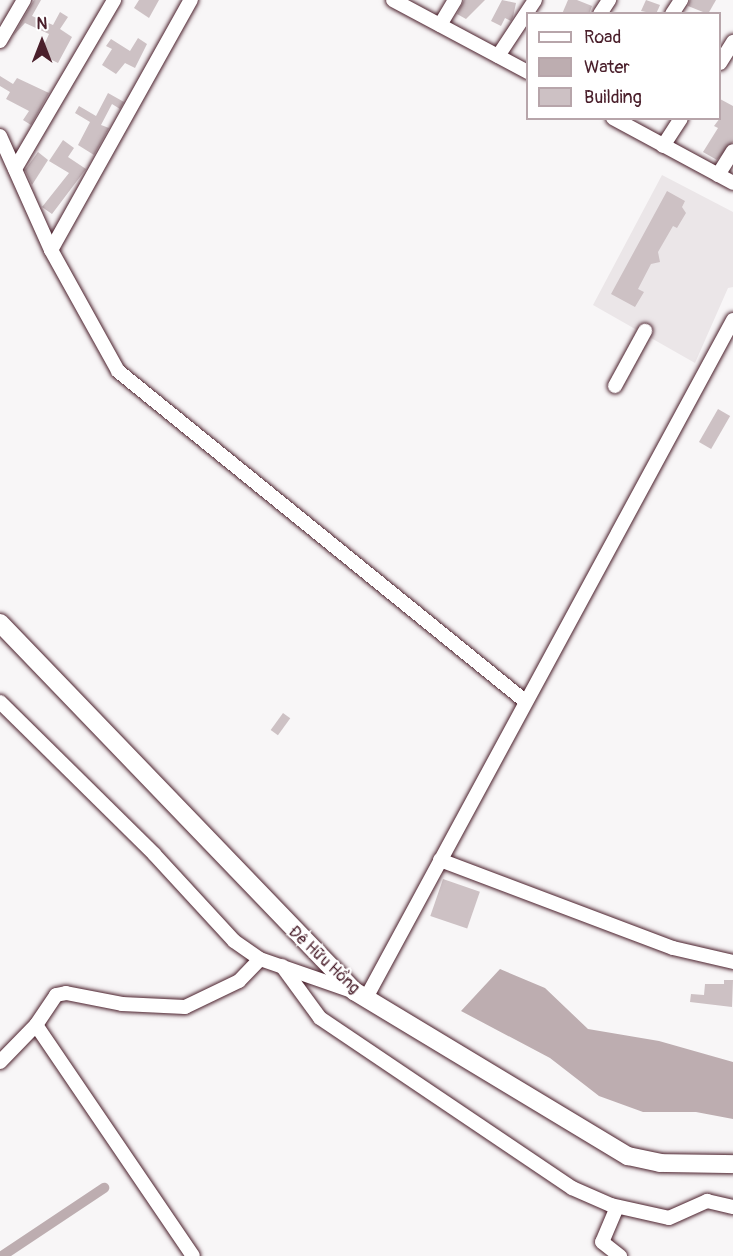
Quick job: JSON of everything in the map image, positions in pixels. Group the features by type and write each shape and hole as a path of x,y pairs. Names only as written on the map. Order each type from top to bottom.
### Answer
{"main road":[{"name":"Đê Hữu Hồng","path":"0,623 360,995 628,1156 660,1163 733,1164"}],"street":[{"path":"0,41 24,0"},
{"path":"15,170 114,0"},
{"path":"51,250 191,0"},
{"path":"393,0 526,71"},
{"path":"440,25 455,0"},
{"path":"498,56 526,14"},
{"path":"721,61 733,42"},
{"path":"617,120 733,183"},
{"path":"663,146 680,120"},
{"path":"0,136 51,250 118,371 141,393 525,701"},
{"path":"718,175 733,151"},
{"path":"0,702 154,854 234,940 260,959 360,995 440,860 733,320"},
{"path":"615,386 645,331"},
{"path":"440,860 673,948 733,962"},
{"path":"0,1062 36,1025 56,995 66,993 123,1004 185,1007 238,981 260,959"},
{"path":"282,966 320,1018 551,1176 617,1207 669,1218 707,1201 733,1207"},
{"path":"36,1025 193,1256"},
{"path":"617,1207 602,1242 620,1256"}],"shaded area":[{"path":"662,175 733,212 733,287 728,288 695,363 593,305"}],"water":[{"path":"500,969 545,988 588,1029 659,1041 733,1062 733,1119 696,1112 643,1112 599,1096 550,1058 461,1011"}],"building":[{"path":"34,0 41,0 32,16 53,25 60,12 68,17 60,29 72,37 58,63 40,54 49,34 25,23 13,36"},
{"path":"139,0 159,0 149,18 134,8"},
{"path":"464,0 485,0 466,19 457,14"},
{"path":"502,0 516,3 511,21 505,18 501,26 491,21"},
{"path":"568,0 577,0 592,6 590,12 563,12"},
{"path":"646,0 660,5 657,12 641,11"},
{"path":"690,0 716,0 709,12 688,6"},
{"path":"138,38 147,44 135,68 125,63 116,74 102,65 112,49 106,46 111,39 130,51"},
{"path":"0,76 13,84 17,78 49,93 31,125 23,120 29,111 6,99 10,92 0,86"},
{"path":"108,93 124,102 120,109 112,104 101,125 109,128 94,155 78,145 90,122 75,113 79,106 96,116"},
{"path":"721,100 733,106 733,142 717,160 703,152 718,128 714,126 721,120"},
{"path":"63,140 74,148 68,157 86,169 52,214 42,207 69,173 49,161"},
{"path":"38,152 48,160 32,185 25,170"},
{"path":"667,191 685,201 682,207 686,213 677,228 673,226 658,252 660,262 651,264 638,289 644,292 635,307 611,294"},
{"path":"718,409 730,416 711,449 699,442"},
{"path":"283,713 290,718 278,735 271,730"},
{"path":"443,879 480,892 467,929 430,916"},
{"path":"724,980 733,980 732,1007 690,1002 691,994 704,995 705,984 724,984"}],"waterway":[{"path":"2,1256 104,1188"}]}
